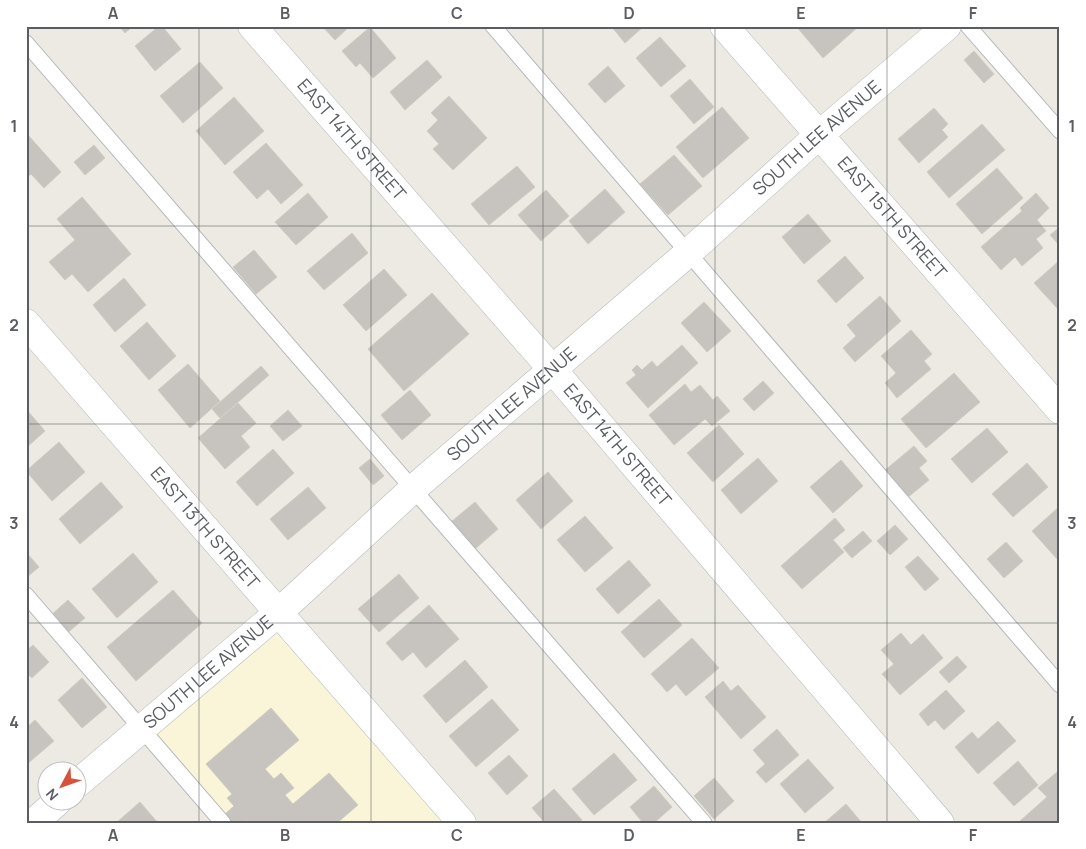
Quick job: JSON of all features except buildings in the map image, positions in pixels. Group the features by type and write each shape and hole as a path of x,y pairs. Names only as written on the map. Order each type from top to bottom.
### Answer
{"street":[{"name":"EAST 14TH STREET","path":"252,26 552,369 940,823"},
{"name":"EAST 15TH STREET","path":"724,26 1060,410"},
{"name":"SOUTH LEE AVENUE","path":"88,774 278,613 413,489 688,253 819,135 947,26"},
{"name":"EAST 13TH STREET","path":"26,324 462,823"},
{"path":"32,823 45,812"}],"lane":[{"path":"493,26 1060,685"},
{"path":"968,26 1060,131"},
{"path":"26,43 704,823"},
{"path":"26,594 223,823"}],"shaded area":[{"path":"278,613 462,823 224,823 141,728"}]}
